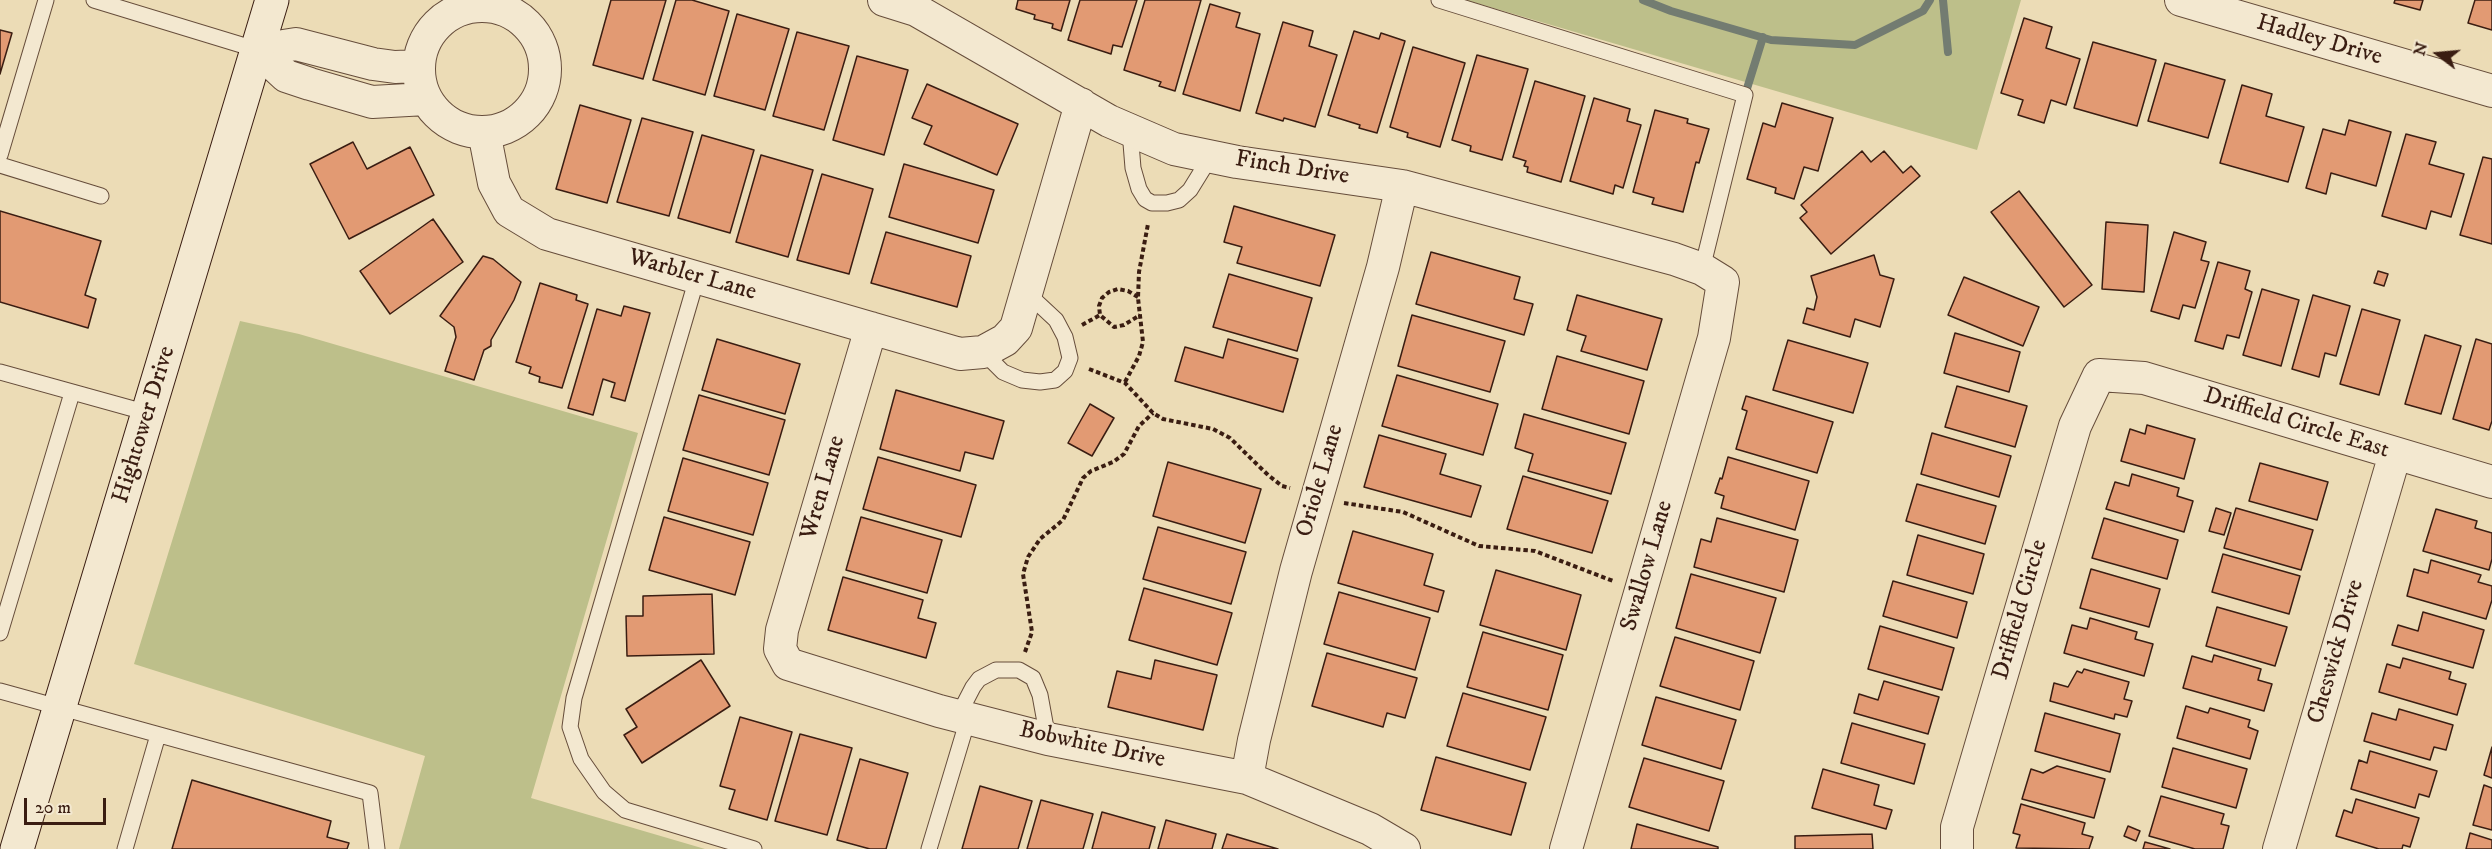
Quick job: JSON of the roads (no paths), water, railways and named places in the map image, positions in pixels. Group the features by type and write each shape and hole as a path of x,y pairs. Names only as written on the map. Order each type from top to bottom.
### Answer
{"street":[{"name":"Hightower Drive","path":"16,849 272,0"},
{"name":"Hadley Drive","path":"2196,2 2492,92"},
{"name":"Finch Drive","path":"903,3 1109,121 1173,149 1402,186 1674,259 1712,275"},
{"path":"469,6 517,6 542,48 545,72 540,94 526,114 507,127 484,132 461,129 441,118 426,99 421,85 419,66 422,49 432,29 449,14 469,6"},
{"path":"258,50 296,44 373,64 394,67 419,66"},
{"path":"258,50 286,76 310,84 372,102 426,99"},
{"path":"971,353 1005,340 1016,328 1081,104"},
{"name":"Warbler Lane","path":"484,132 494,183 509,211 547,234 871,328 971,353"},
{"name":"Oriole Lane","path":"1247,778 1254,740 1296,571 1383,267 1402,186"},
{"name":"Swallow Lane","path":"1566,849 1714,338 1712,275"},
{"name":"Wren Lane","path":"780,649 782,630 871,328"},
{"name":"Driffield Circle East","path":"2099,375 2144,378 2492,482"},
{"name":"Driffield Circle","path":"1957,849 1957,827 2071,437 2099,375"},
{"name":"Cheswick Drive","path":"2279,849 2395,454"},
{"name":"Bobwhite Drive","path":"780,649 788,664 963,717 1048,739 1247,778 1370,829 1404,849"}],"lane":[{"path":"0,155 46,0"},
{"path":"94,0 258,50"},
{"path":"1439,0 1745,94 1712,275"},
{"path":"1130,131 1132,168 1139,189 1145,199 1152,202 1179,200 1190,190 1211,156"},
{"path":"0,165 101,196"},
{"path":"697,278 574,698 570,727 581,759 604,792 625,810 754,849"},
{"path":"971,353 1003,372 1022,380 1040,382 1055,380 1065,370 1070,358 1065,337 1056,320 1027,293"},
{"path":"0,372 148,413"},
{"path":"0,633 72,393"},
{"path":"929,849 963,717 973,687 979,679 996,670 1019,670 1033,678 1040,695 1048,739"},
{"path":"0,691 370,793 377,849"},
{"path":"125,849 158,735"}],"waterway":[{"path":"1643,0 1671,11 1771,40 1855,45 1923,11 1930,0"},
{"path":"1943,0 1948,52"},
{"path":"1745,95 1763,37"}]}
